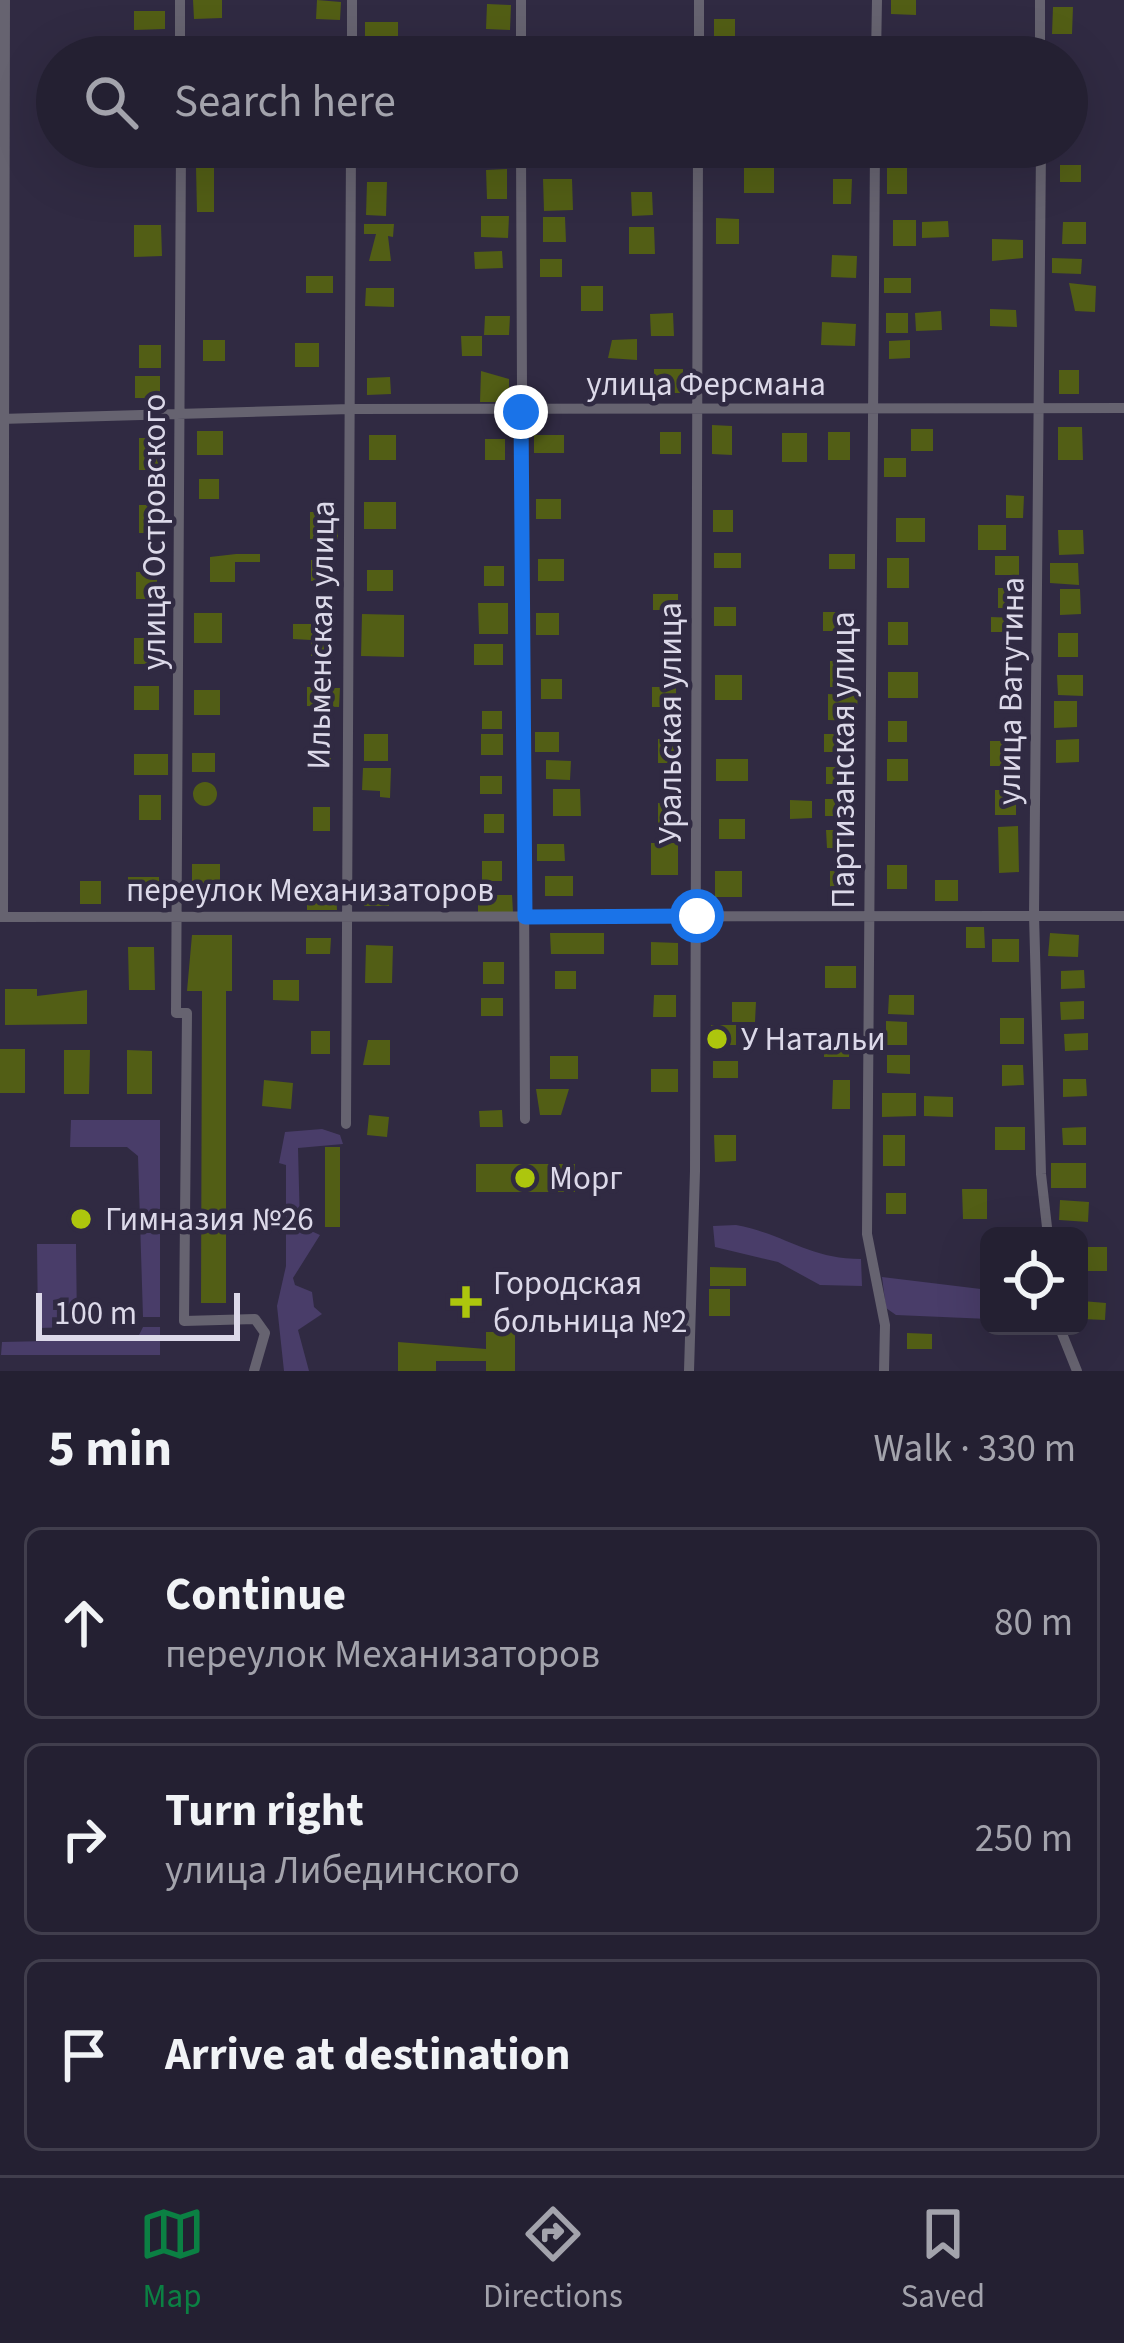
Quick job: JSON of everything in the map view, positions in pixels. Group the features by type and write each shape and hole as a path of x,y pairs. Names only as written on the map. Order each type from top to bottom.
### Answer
{"street":[{"path":"2,917 4,0"},
{"path":"180,0 180,36"},
{"path":"352,0 352,36"},
{"path":"521,0 521,36"},
{"path":"699,0 699,36"},
{"path":"876,36 877,0"},
{"path":"1040,0 1040,36"},
{"name":"улица Островского","path":"177,917 181,168"},
{"name":"Ильменская улица","path":"346,1124 351,168"},
{"path":"521,168 525,1119"},
{"name":"Уральская улица","path":"689,1371 697,916 698,168"},
{"name":"Партизанская улица","path":"874,168 867,1234 885,1325 884,1371"},
{"name":"улица Ватутина","path":"1041,168 1034,915 1040,1174 1047,1227"},
{"name":"улица Ферсмана","path":"2,419 350,410 1124,408"},
{"name":"переулок Механизаторов","path":"2,917 1124,916"},
{"path":"177,917 176,1012 188,1012 184,1321 255,1319 265,1333 254,1371"},
{"path":"1063,1335 1077,1371"}],"shaded area":[{"path":"71,1120 160,1120 160,1317 143,1317 138,1156 127,1147 70,1147"},
{"path":"322,1129 340,1135 343,1144 298,1148 300,1226 320,1235 293,1278 295,1285 312,1292 314,1307 322,1314 298,1330 309,1371 284,1371 277,1306 286,1266 286,1165 279,1163 285,1132"},
{"path":"736,1225 826,1255 861,1259 862,1286 820,1285 778,1262 715,1247 713,1226"},
{"path":"37,1244 76,1244 77,1327 38,1328"},
{"path":"882,1277 980,1289 980,1319 896,1315 886,1308"},
{"path":"143,1327 160,1327 160,1355 1,1355 2,1342 137,1339"}],"building":[{"path":"193,0 222,0 222,18 194,19"},
{"path":"317,0 341,2 340,20 316,19"},
{"path":"891,0 916,0 916,15 891,14"},
{"path":"487,4 511,5 510,30 486,29"},
{"path":"1053,7 1073,7 1072,34 1052,34"},
{"path":"134,11 165,11 165,29 134,30"},
{"path":"714,19 735,19 735,36 714,36"},
{"path":"365,22 398,22 398,36 365,36"},
{"path":"196,168 214,168 214,212 197,212"},
{"path":"744,168 774,168 774,193 744,193"},
{"path":"887,168 907,168 907,194 887,194"},
{"path":"1060,168 1081,168 1081,182 1060,182"},
{"path":"507,169 507,199 487,199 486,170"},
{"path":"543,179 572,179 573,210 544,211"},
{"path":"833,179 852,179 851,204 833,204"},
{"path":"367,182 387,182 386,216 366,215"},
{"path":"631,192 652,192 653,215 632,216"},
{"path":"481,216 509,216 508,238 481,237"},
{"path":"543,217 565,217 566,242 543,242"},
{"path":"716,218 739,219 739,244 716,244"},
{"path":"893,220 916,220 916,246 893,246"},
{"path":"948,221 949,237 922,238 922,222"},
{"path":"1063,222 1086,222 1086,244 1062,244"},
{"path":"364,224 394,224 393,237 388,236 391,261 369,261 376,234 364,234"},
{"path":"134,225 161,225 162,256 134,257"},
{"path":"629,227 654,227 655,254 629,254"},
{"path":"992,239 1023,240 1023,258 992,261"},
{"path":"502,251 503,268 475,269 474,252"},
{"path":"832,255 857,256 856,278 831,277"},
{"path":"1052,258 1082,259 1081,274 1052,273"},
{"path":"540,259 562,259 562,277 540,277"},
{"path":"306,276 333,276 333,293 306,293"},
{"path":"884,278 911,278 911,293 884,293"},
{"path":"1069,283 1096,286 1095,312 1075,311"},
{"path":"581,286 603,286 603,311 581,311"},
{"path":"366,288 394,288 394,307 365,306"},
{"path":"990,309 1016,310 1017,327 990,326"},
{"path":"941,311 942,330 916,331 915,313"},
{"path":"673,313 674,336 651,336 650,314"},
{"path":"886,313 908,313 908,333 886,333"},
{"path":"485,316 510,316 509,335 484,335"},
{"path":"822,322 856,324 855,346 821,345"},
{"path":"461,336 482,336 482,356 462,356"},
{"path":"637,339 637,360 608,358 612,340"},
{"path":"203,340 225,340 225,361 203,361"},
{"path":"910,340 910,358 889,359 889,341"},
{"path":"295,343 319,343 319,367 295,367"},
{"path":"139,345 161,345 161,368 139,368"},
{"path":"654,369 683,369 683,393 654,393"},
{"path":"1059,370 1079,370 1079,394 1059,394"},
{"path":"481,371 509,379 509,402 480,402"},
{"path":"135,376 160,376 160,398 135,398"},
{"path":"390,377 391,394 367,395 367,378"},
{"path":"712,425 732,426 732,455 712,454"},
{"path":"1058,427 1082,427 1083,460 1058,460"},
{"path":"911,429 933,429 933,451 911,451"},
{"path":"197,431 223,431 223,455 197,455"},
{"path":"660,432 681,432 681,454 660,454"},
{"path":"828,432 850,432 850,460 828,460"},
{"path":"782,433 807,433 807,462 782,462"},
{"path":"369,435 396,435 396,460 369,460"},
{"path":"534,435 564,435 564,453 534,453"},
{"path":"139,438 164,438 164,470 139,470"},
{"path":"485,439 505,439 505,460 485,460"},
{"path":"884,458 906,458 906,477 884,477"},
{"path":"199,479 219,479 219,499 199,499"},
{"path":"1006,495 1024,496 1023,518 1006,518"},
{"path":"536,499 561,499 561,519 536,519"},
{"path":"364,502 396,502 396,529 364,529"},
{"path":"139,505 161,505 161,533 139,533"},
{"path":"713,510 733,510 733,532 713,532"},
{"path":"310,512 338,512 338,539 310,539"},
{"path":"896,518 925,518 925,542 896,542"},
{"path":"978,525 1006,525 1006,550 978,550"},
{"path":"1058,530 1083,530 1084,554 1059,555"},
{"path":"714,553 741,553 741,568 714,568"},
{"path":"260,554 260,562 235,562 235,582 210,582 210,557"},
{"path":"829,554 855,554 855,569 829,569"},
{"path":"995,556 1019,556 1019,575 995,575"},
{"path":"887,558 909,558 909,588 887,588"},
{"path":"538,559 564,559 564,581 538,581"},
{"path":"311,560 328,560 328,581 311,581"},
{"path":"1050,563 1078,563 1079,585 1050,583"},
{"path":"484,566 504,566 504,586 484,586"},
{"path":"367,570 393,570 393,591 367,591"},
{"path":"136,572 157,572 157,599 136,599"},
{"path":"998,588 1017,588 1018,608 998,608"},
{"path":"1060,589 1080,589 1081,614 1060,615"},
{"path":"653,594 678,594 678,610 653,610"},
{"path":"478,603 508,603 508,634 479,634"},
{"path":"714,607 736,607 736,626 714,626"},
{"path":"823,612 851,612 851,631 823,631"},
{"path":"194,613 222,613 222,643 194,643"},
{"path":"536,613 559,613 559,635 536,635"},
{"path":"362,614 404,615 404,657 361,656"},
{"path":"991,617 1020,618 1020,632 991,632"},
{"path":"888,622 908,622 908,645 888,645"},
{"path":"293,624 311,624 311,633 324,633 324,656 311,656 311,640 293,639"},
{"path":"661,633 680,633 680,653 661,653"},
{"path":"1058,633 1078,633 1078,657 1058,657"},
{"path":"134,638 155,638 155,664 134,664"},
{"path":"474,644 503,644 503,665 474,665"},
{"path":"830,661 848,661 848,687 830,687"},
{"path":"888,672 918,672 918,698 888,698"},
{"path":"715,675 742,675 742,700 715,700"},
{"path":"1057,675 1083,675 1083,696 1058,695"},
{"path":"315,676 331,677 331,688 340,688 339,707 307,706 307,687 314,687"},
{"path":"541,679 562,679 562,699 541,699"},
{"path":"134,686 159,686 159,710 134,710"},
{"path":"652,687 676,687 676,707 652,707"},
{"path":"194,690 220,690 220,715 194,715"},
{"path":"828,694 858,696 856,721 828,720"},
{"path":"1054,701 1077,701 1077,727 1054,728"},
{"path":"482,711 502,711 502,729 482,729"},
{"path":"888,721 907,721 907,742 888,742"},
{"path":"535,732 559,732 559,752 535,752"},
{"path":"364,734 388,734 388,761 364,761"},
{"path":"481,734 503,734 503,755 481,755"},
{"path":"824,734 848,734 848,752 824,752"},
{"path":"658,739 681,739 681,763 658,763"},
{"path":"1079,739 1079,762 1056,763 1056,740"},
{"path":"990,741 1018,741 1018,766 990,766"},
{"path":"313,749 331,749 331,769 313,769"},
{"path":"192,753 215,753 215,772 192,772"},
{"path":"134,754 168,754 168,775 134,775"},
{"path":"716,759 748,759 748,781 716,781"},
{"path":"887,759 908,759 908,781 887,781"},
{"path":"546,760 571,761 570,780 546,779"},
{"path":"826,767 855,767 855,784 826,784"},
{"path":"363,768 391,768 390,798 380,797 380,791 362,790"},
{"path":"480,776 502,776 502,794 480,794"},
{"path":"205,782 214,785 214,803 205,806 196,803 193,794 196,785"},
{"path":"553,789 580,789 581,816 553,816"},
{"path":"995,790 1016,790 1016,815 995,815"},
{"path":"139,795 161,795 161,820 139,820"},
{"path":"825,799 848,799 848,816 825,816"},
{"path":"790,800 812,801 812,818 790,819"},
{"path":"658,803 678,803 678,825 658,825"},
{"path":"313,807 330,807 330,831 313,831"},
{"path":"484,814 504,814 504,833 484,833"},
{"path":"719,819 745,819 745,839 719,839"},
{"path":"1018,826 1019,872 999,873 998,827"},
{"path":"826,830 855,830 855,848 827,848"},
{"path":"651,843 678,843 678,875 651,875"},
{"path":"537,844 564,844 565,861 537,861"},
{"path":"482,861 502,861 502,881 482,881"},
{"path":"192,864 220,864 220,884 192,884"},
{"path":"887,865 907,865 907,889 887,889"},
{"path":"715,871 742,871 742,897 715,897"},
{"path":"830,871 850,871 850,896 830,896"},
{"path":"545,876 573,876 573,896 545,896"},
{"path":"128,877 159,877 159,897 128,897"},
{"path":"935,880 958,880 958,901 935,901"},
{"path":"80,881 101,881 101,904 80,904"},
{"path":"307,881 320,881 320,891 336,891 337,910 307,910"},
{"path":"364,881 389,881 389,906 364,906"},
{"path":"478,895 512,895 513,912 478,912"},
{"path":"966,927 984,927 985,948 966,948"},
{"path":"550,933 604,933 604,954 551,954"},
{"path":"1050,933 1079,935 1078,957 1048,956"},
{"path":"192,935 232,935 232,991 226,991 226,1303 201,1303 202,991 187,991"},
{"path":"306,938 331,938 330,954 306,954"},
{"path":"992,939 1019,939 1019,962 992,962"},
{"path":"651,942 678,943 678,965 651,965"},
{"path":"366,945 393,946 392,983 365,983"},
{"path":"128,947 154,947 155,990 129,990"},
{"path":"483,962 504,962 504,984 483,984"},
{"path":"825,966 856,966 856,988 825,988"},
{"path":"1084,970 1085,988 1061,989 1061,971"},
{"path":"555,971 576,971 576,989 555,989"},
{"path":"273,980 299,980 299,1001 273,1000"},
{"path":"5,989 37,989 37,996 87,990 87,1024 5,1025"},
{"path":"654,995 676,995 676,1017 653,1017"},
{"path":"889,995 914,995 914,1015 888,1014"},
{"path":"481,998 503,998 503,1016 481,1016"},
{"path":"1084,1001 1084,1019 1061,1020 1060,1002"},
{"path":"732,1002 756,1002 755,1022 732,1022"},
{"path":"1000,1018 1024,1018 1024,1044 1000,1044"},
{"path":"886,1021 907,1022 907,1045 886,1045"},
{"path":"711,1025 736,1025 736,1045 711,1045"},
{"path":"311,1031 330,1031 330,1054 311,1054"},
{"path":"1088,1033 1088,1050 1065,1051 1064,1034"},
{"path":"368,1040 390,1040 390,1065 363,1065"},
{"path":"824,1040 850,1040 849,1057 824,1057"},
{"path":"0,1049 25,1049 25,1093 0,1093"},
{"path":"64,1050 90,1050 89,1094 64,1094"},
{"path":"127,1050 152,1051 152,1094 127,1094"},
{"path":"887,1055 910,1055 910,1074 887,1073"},
{"path":"550,1056 578,1056 578,1079 550,1079"},
{"path":"713,1061 738,1061 738,1078 713,1078"},
{"path":"1002,1065 1023,1065 1024,1085 1002,1086"},
{"path":"651,1069 678,1069 678,1092 651,1092"},
{"path":"1063,1079 1086,1079 1087,1096 1063,1097"},
{"path":"264,1080 293,1083 291,1109 262,1106"},
{"path":"833,1080 850,1080 850,1109 832,1109"},
{"path":"536,1089 569,1089 561,1115 540,1115"},
{"path":"882,1093 916,1093 916,1116 882,1117"},
{"path":"924,1096 953,1097 953,1117 924,1116"},
{"path":"502,1110 503,1127 480,1127 479,1111"},
{"path":"369,1115 389,1117 387,1137 367,1135"},
{"path":"995,1127 1025,1127 1025,1150 995,1150"},
{"path":"1086,1127 1086,1145 1063,1145 1062,1128"},
{"path":"714,1135 736,1135 736,1161 715,1162"},
{"path":"883,1135 905,1135 905,1166 883,1166"},
{"path":"325,1147 340,1147 340,1227 325,1227"},
{"path":"1051,1163 1086,1163 1086,1188 1051,1188"},
{"name":"Морг","path":"476,1164 575,1164 575,1192 476,1192"},
{"path":"962,1189 987,1189 987,1219 963,1219"},
{"path":"886,1193 906,1193 906,1214 886,1214"},
{"path":"1060,1200 1089,1202 1088,1222 1059,1220"},
{"path":"1088,1247 1107,1247 1107,1271 1088,1271"},
{"path":"710,1267 746,1268 746,1286 710,1286"},
{"path":"709,1289 730,1289 730,1316 709,1316"},
{"path":"1088,1302 1106,1303 1105,1320 1088,1319"},
{"path":"486,1332 515,1332 515,1371 486,1371 486,1361 436,1361 436,1371 398,1371 398,1342 486,1349"},
{"path":"907,1333 932,1334 932,1349 907,1349"}],"place":[{"name":"У Натальи","path":"717,1039"},
{"name":"Морг","path":"525,1178"},
{"name":"Гимназия №26","path":"81,1219"},
{"name":"Городская больница №2","path":"466,1302"}],"route":[{"path":"521,412 525,917 697,916"}]}
